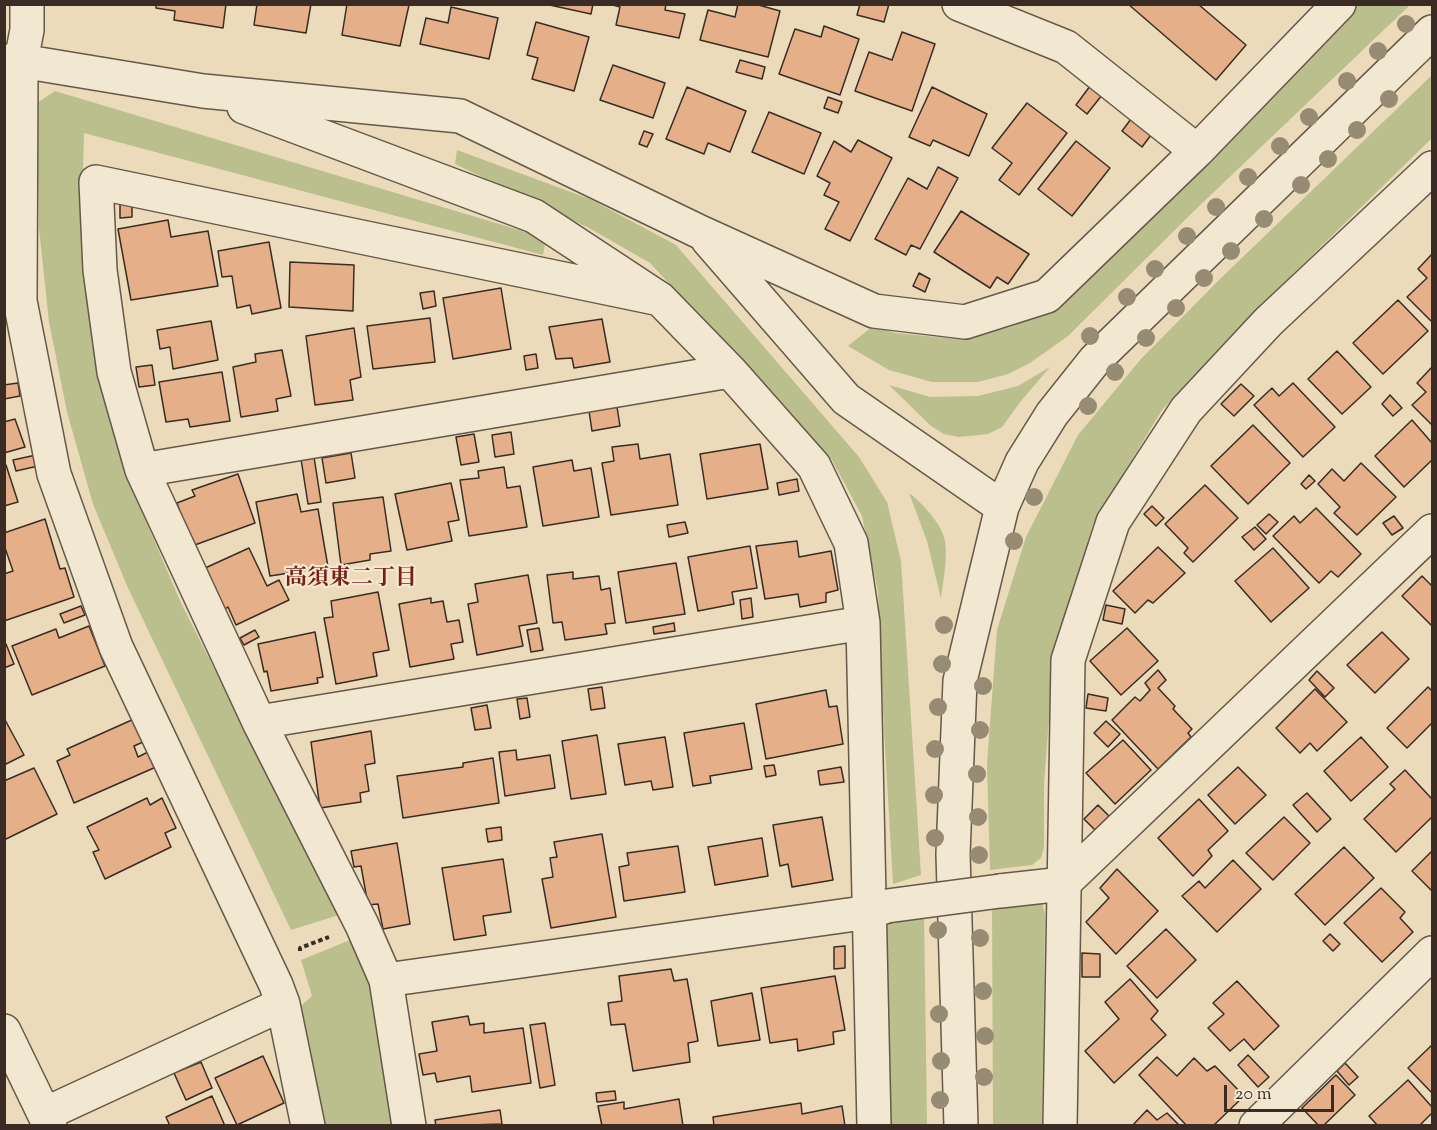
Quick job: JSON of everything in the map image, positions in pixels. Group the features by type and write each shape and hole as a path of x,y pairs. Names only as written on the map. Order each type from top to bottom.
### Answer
{"street":[{"path":"27,4 27,30 13,61 20,301 54,474 116,646 276,985 283,1004 308,1125"},
{"path":"959,4 1066,47 1197,151"},
{"path":"13,61 203,91 460,116 702,233 874,311 965,322 1047,296 1197,151 1339,4"},
{"path":"961,1125 954,854 960,681 1002,507 1022,462 1052,414 1095,360 1432,32"},
{"path":"203,91 534,216 660,299 730,371 814,466 851,543 863,623 879,909 874,1125"},
{"path":"1060,1125 1068,660 1113,522 1186,410 1268,322 1432,168"},
{"path":"410,1125 386,980 362,926 259,722 142,470 114,372 100,270 96,182 660,299"},
{"path":"702,233 846,399 1002,507"},
{"path":"142,470 730,371"},
{"path":"386,980 999,891 1063,885 1432,531"},
{"path":"259,722 863,623"},
{"path":"1256,1125 1432,953"},
{"path":"4,1031 48,1120 283,1004"}],"path":[{"path":"300,959 300,948 362,926"}],"green space":[{"path":"1357,5 1410,5 1194,211 1068,336 1030,363 1008,374 978,382 932,382 889,370 848,346 873,326 895,333 957,339 1011,327 1056,305"},
{"path":"1432,75 1432,138 1251,315 1162,410 1093,524 1054,653 1044,784 1044,847 1041,858 1032,865 990,870 987,764 997,630 1026,537 1078,435 1141,359 1220,279"},
{"path":"55,91 546,238 543,255 84,133 81,246 101,370 125,472 181,603 339,915 291,930 128,588 93,504 67,412 49,322 39,229 37,103"},
{"path":"457,150 590,199 676,245 859,457 887,502 901,561 921,875 893,884 878,592 862,516 832,460 650,263 589,228 455,164"},
{"path":"1050,367 1002,427 988,434 959,437 944,434 931,426 889,385 930,397 978,396 1018,386"},
{"path":"909,493 930,513 944,537 946,559 941,599 927,541"},
{"path":"1042,902 1045,914 1042,1125 993,1125 992,903"},
{"path":"924,913 927,1125 887,1125 884,927 890,921"},
{"path":"350,940 370,988 392,1125 324,1125 301,1006 312,996 301,960"}],"building":[{"path":"156,4 226,4 223,28 174,20 175,11 156,8"},
{"path":"257,4 311,4 306,33 254,25"},
{"path":"347,4 409,5 400,46 342,35"},
{"path":"545,4 593,4 591,14"},
{"path":"609,4 666,4 665,10 685,14 679,38 616,25 620,7"},
{"path":"738,4 755,4 780,11 768,57 700,40 708,10 735,17"},
{"path":"860,4 889,4 884,22 857,15"},
{"path":"1128,4 1198,4 1246,45 1216,80"},
{"path":"451,7 498,18 489,59 420,44 426,18 448,23"},
{"path":"536,22 589,37 574,91 532,79 538,58 527,55"},
{"path":"824,26 859,39 840,95 779,74 795,29 821,37"},
{"path":"902,32 935,44 912,111 855,91 869,52 892,60"},
{"path":"740,60 765,67 762,79 736,72"},
{"path":"613,65 665,83 653,118 600,100"},
{"path":"1090,86 1102,95 1087,114 1076,105"},
{"path":"687,87 746,111 730,152 708,143 704,154 666,139"},
{"path":"932,87 987,114 969,156 933,140 930,146 909,137"},
{"path":"828,97 842,102 838,113 824,108"},
{"path":"1027,103 1067,133 1019,195 999,180 1012,163 992,148"},
{"path":"769,112 821,133 804,174 752,152"},
{"path":"1131,119 1151,135 1142,147 1122,131"},
{"path":"644,131 653,134 647,147 639,144"},
{"path":"858,140 892,158 850,241 825,229 839,202 824,195 830,183 817,176 834,141 851,152"},
{"path":"1076,141 1110,168 1072,216 1038,189"},
{"path":"938,167 958,178 920,249 911,245 906,255 875,239 908,178 927,189"},
{"path":"132,201 132,217 120,218 120,202"},
{"path":"961,211 1029,254 1008,284 997,277 990,288 934,252"},
{"path":"168,220 171,237 208,231 218,286 131,300 118,229"},
{"path":"269,242 281,308 252,314 250,305 237,308 232,276 222,277 218,251"},
{"path":"1432,254 1432,322 1407,297 1427,278 1418,269"},
{"path":"290,262 354,265 353,311 289,307"},
{"path":"919,273 930,279 925,292 913,286"},
{"path":"501,288 511,349 453,359 443,298"},
{"path":"434,291 436,306 423,309 420,293"},
{"path":"1398,300 1428,331 1383,374 1353,343"},
{"path":"430,318 435,362 373,369 367,326"},
{"path":"602,319 610,362 574,368 572,358 556,359 549,327"},
{"path":"211,321 218,360 173,369 170,347 160,349 157,330"},
{"path":"354,328 361,377 350,380 353,400 315,405 306,336"},
{"path":"282,350 291,396 276,399 278,411 241,417 233,367 256,362 255,354"},
{"path":"1337,351 1371,387 1342,414 1308,379"},
{"path":"536,354 538,368 526,370 524,356"},
{"path":"152,365 155,385 139,387 136,367"},
{"path":"1432,367 1432,425 1412,405 1426,392 1417,383"},
{"path":"222,372 230,421 190,427 188,419 166,422 159,382"},
{"path":"18,383 20,396 4,399 4,385"},
{"path":"1293,383 1335,427 1303,457 1254,405 1272,388 1279,396"},
{"path":"1241,384 1254,396 1234,416 1221,404"},
{"path":"1390,395 1402,408 1393,416 1382,404"},
{"path":"617,407 620,426 592,431 589,411"},
{"path":"15,419 25,447 4,453 4,422"},
{"path":"1412,420 1432,443 1432,460 1404,487 1375,456"},
{"path":"1253,425 1290,463 1248,504 1211,466"},
{"path":"511,432 514,454 495,457 492,435"},
{"path":"474,434 479,462 461,465 456,437"},
{"path":"638,444 640,459 670,454 678,505 611,515 602,463 614,461 612,447"},
{"path":"760,444 768,489 707,499 700,454"},
{"path":"351,453 355,478 326,483 322,458"},
{"path":"36,455 38,466 16,471 13,460"},
{"path":"314,457 321,502 308,504 301,459"},
{"path":"572,460 574,471 591,468 599,517 543,526 533,467"},
{"path":"1361,463 1396,497 1357,535 1334,513 1340,507 1318,484 1332,469 1344,481"},
{"path":"4,465 6,465 18,502 4,506"},
{"path":"504,467 507,488 520,486 527,527 469,536 460,480 479,478 478,471"},
{"path":"238,474 255,523 192,546 177,503 195,496 192,490"},
{"path":"1309,475 1315,481 1306,489 1301,484"},
{"path":"797,479 799,491 779,495 777,483"},
{"path":"451,483 459,520 448,522 452,541 407,550 395,494"},
{"path":"1205,485 1238,518 1193,562 1184,553 1188,548 1165,524"},
{"path":"297,494 301,512 318,509 328,567 270,576 256,502"},
{"path":"383,497 391,551 370,554 370,560 341,565 333,503"},
{"path":"1152,506 1164,518 1156,526 1144,514"},
{"path":"1316,508 1361,554 1338,577 1331,571 1319,583 1273,536 1294,516 1300,523"},
{"path":"1269,514 1278,522 1266,534 1257,525"},
{"path":"1394,516 1403,528 1392,535 1383,523"},
{"path":"45,519 60,569 65,568 74,597 4,621 4,574 13,571 4,545 4,533"},
{"path":"685,522 688,533 669,537 667,525"},
{"path":"1255,527 1266,539 1254,550 1242,537"},
{"path":"797,541 799,557 831,551 838,590 826,593 826,602 800,607 798,594 765,599 756,546"},
{"path":"750,546 757,588 732,592 734,604 698,611 688,557"},
{"path":"1158,547 1185,573 1153,603 1148,600 1135,613 1113,591"},
{"path":"249,548 267,586 279,580 289,600 236,625 228,607 222,611 203,569"},
{"path":"1273,548 1309,588 1271,622 1235,581"},
{"path":"676,563 685,614 626,623 618,572"},
{"path":"573,572 573,579 599,576 601,590 610,588 615,623 605,624 607,634 565,640 562,622 553,623 547,575"},
{"path":"528,575 537,623 519,626 523,646 477,655 468,604 478,602 475,584"},
{"path":"1422,576 1431,585 1432,583 1432,626 1402,596"},
{"path":"378,592 389,650 373,653 377,676 336,684 324,618 333,617 331,601"},
{"path":"431,598 431,603 443,601 447,622 459,620 463,642 451,644 454,659 410,667 399,604"},
{"path":"751,598 753,617 742,619 740,600"},
{"path":"1106,605 1125,609 1122,624 1103,620"},
{"path":"81,606 85,615 64,623 60,614"},
{"path":"674,623 675,631 654,634 653,627"},
{"path":"89,626 105,666 32,695 12,646 56,629 59,638"},
{"path":"539,628 543,650 531,652 527,630"},
{"path":"1127,628 1158,661 1121,695 1090,661"},
{"path":"255,630 259,637 244,645 240,638"},
{"path":"315,632 323,677 317,678 318,683 271,691 258,644"},
{"path":"1382,632 1409,659 1375,693 1347,665"},
{"path":"6,644 14,664 4,668 4,645"},
{"path":"1158,670 1166,680 1158,688 1175,706 1173,709 1192,729 1188,733 1191,737 1158,769 1112,720 1135,697 1140,701 1150,690 1145,683"},
{"path":"1317,671 1334,688 1325,697 1309,680"},
{"path":"602,687 605,708 591,710 588,689"},
{"path":"1428,687 1432,691 1432,723 1407,748 1387,728"},
{"path":"1315,689 1347,722 1317,751 1310,743 1300,753 1276,728"},
{"path":"826,690 829,707 837,706 843,744 766,759 756,704"},
{"path":"1088,694 1108,698 1106,711 1086,708"},
{"path":"527,698 530,717 520,719 517,699"},
{"path":"487,705 491,728 475,730 471,708"},
{"path":"4,718 24,755 4,765"},
{"path":"134,719 143,742 134,746 138,757 150,751 156,767 74,803 57,761 70,755 67,749"},
{"path":"1106,721 1120,734 1108,747 1094,733"},
{"path":"744,723 752,769 710,776 711,783 693,786 684,733"},
{"path":"371,731 375,763 365,765 369,791 360,793 361,802 320,808 311,742"},
{"path":"597,735 606,794 571,799 562,741"},
{"path":"665,737 673,787 653,790 651,781 625,785 618,744"},
{"path":"1361,737 1388,767 1351,801 1324,771"},
{"path":"1123,740 1151,770 1115,804 1086,773"},
{"path":"516,750 517,760 550,755 555,788 505,796 499,752"},
{"path":"493,758 499,803 403,818 397,776 463,767 463,763"},
{"path":"774,765 776,775 766,777 764,766"},
{"path":"841,767 844,782 820,785 818,771"},
{"path":"1238,767 1266,795 1235,824 1208,795"},
{"path":"34,768 57,814 4,840 4,781"},
{"path":"1405,770 1432,799 1432,817 1396,852 1364,819 1395,789 1390,784"},
{"path":"1307,793 1331,819 1317,832 1293,805"},
{"path":"147,798 150,805 162,798 176,828 165,833 171,847 105,879 93,852 99,850 87,827"},
{"path":"1199,799 1228,831 1208,850 1212,856 1193,876 1158,838"},
{"path":"1098,805 1109,816 1095,830 1084,819"},
{"path":"822,817 833,880 792,887 788,864 780,866 773,825"},
{"path":"1284,817 1310,843 1273,880 1246,853"},
{"path":"501,827 502,840 488,842 486,829"},
{"path":"602,834 616,917 551,928 542,879 553,877 550,858 557,857 554,842"},
{"path":"762,838 768,876 715,885 708,847"},
{"path":"397,843 410,924 383,929 378,904 368,905 361,866 354,867 351,851"},
{"path":"678,846 685,892 624,901 619,867 629,865 627,853"},
{"path":"1344,847 1374,878 1325,925 1295,894"},
{"path":"1432,851 1432,891 1412,871"},
{"path":"503,859 511,912 483,916 486,935 454,940 442,868"},
{"path":"1233,860 1261,889 1217,932 1182,896 1199,881 1205,888"},
{"path":"1117,869 1158,911 1116,954 1086,922 1109,898 1100,888"},
{"path":"1381,888 1405,912 1400,918 1413,932 1382,962 1344,923"},
{"path":"1166,929 1196,960 1157,998 1127,966"},
{"path":"1330,934 1340,944 1333,951 1323,941"},
{"path":"845,946 845,968 834,969 834,947"},
{"path":"1082,953 1100,954 1100,977 1082,977"},
{"path":"671,969 674,981 687,979 698,1041 688,1043 690,1062 633,1071 625,1024 611,1025 608,1003 622,1001 619,976"},
{"path":"835,976 845,1030 833,1032 834,1044 798,1051 797,1039 770,1043 761,988"},
{"path":"1130,979 1158,1011 1151,1019 1166,1035 1114,1083 1085,1051 1119,1019 1105,1002"},
{"path":"1237,981 1279,1026 1254,1050 1244,1039 1230,1051 1208,1028 1224,1014 1213,1003"},
{"path":"752,993 760,1040 718,1046 711,1001"},
{"path":"468,1016 470,1025 484,1023 484,1033 523,1028 531,1083 472,1092 470,1076 437,1082 435,1073 423,1075 419,1054 437,1051 432,1022"},
{"path":"545,1023 555,1085 540,1088 530,1025"},
{"path":"1432,1045 1432,1093 1408,1068"},
{"path":"1248,1055 1269,1077 1258,1087 1238,1065"},
{"path":"263,1056 284,1103 237,1125 215,1078"},
{"path":"1157,1057 1177,1076 1194,1058 1207,1071 1215,1066 1244,1096 1213,1126 1187,1126 1139,1075"},
{"path":"201,1062 212,1088 186,1100 174,1073"},
{"path":"1345,1063 1358,1077 1349,1085 1337,1071"},
{"path":"1336,1075 1355,1095 1323,1126 1319,1126 1302,1108"},
{"path":"1408,1080 1432,1107 1432,1113 1419,1126 1378,1126 1369,1116"},
{"path":"615,1091 616,1100 597,1102 596,1093"},
{"path":"212,1096 225,1126 170,1126 166,1117"},
{"path":"679,1099 683,1126 602,1126 598,1106 624,1102 624,1109"},
{"path":"801,1103 802,1114 842,1106 845,1126 714,1126 713,1117"},
{"path":"500,1110 502,1124 436,1126 435,1120"},
{"path":"1147,1110 1157,1120 1167,1113 1180,1126 1132,1126"}],"district":[{"name":"高須東二丁目","path":"351,580"}]}
